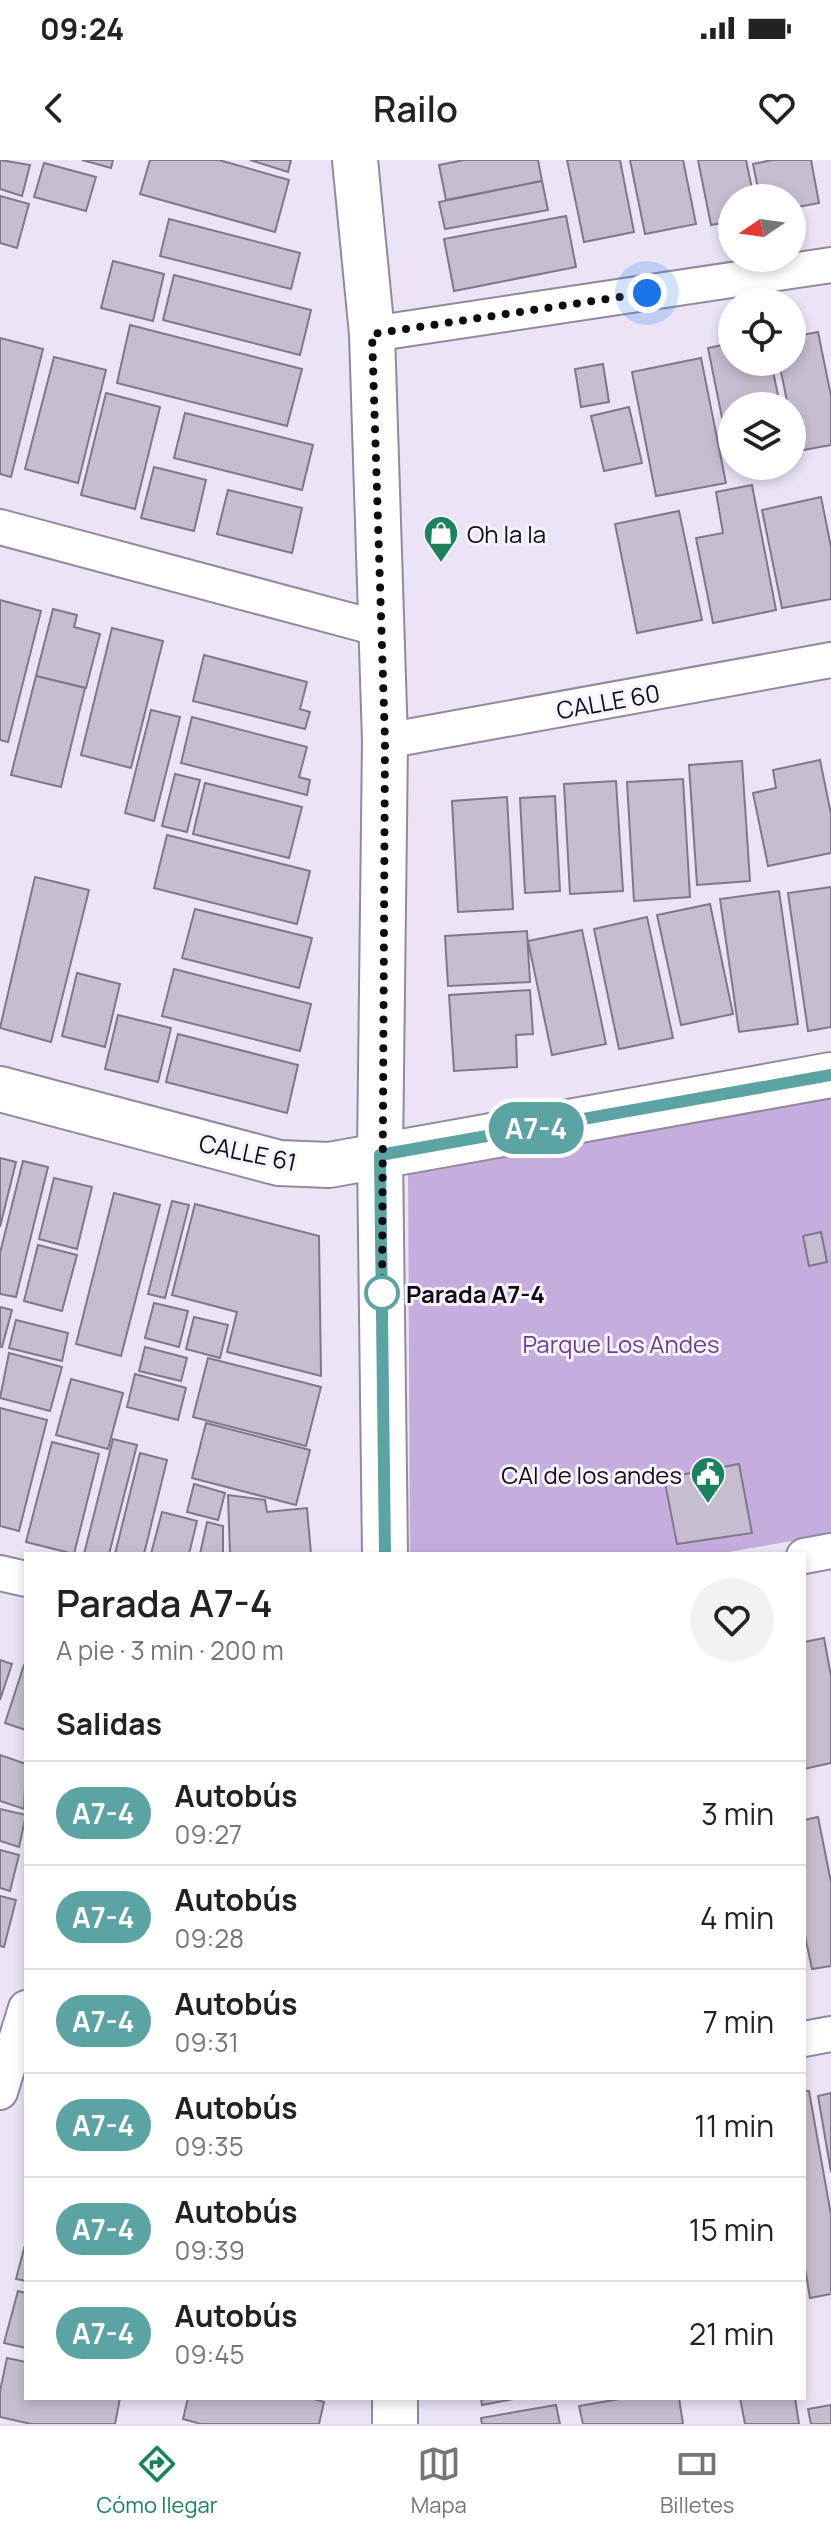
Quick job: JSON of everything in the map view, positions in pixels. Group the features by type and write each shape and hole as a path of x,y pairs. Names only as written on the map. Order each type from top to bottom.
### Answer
{"street":[{"path":"355,160 372,334 385,741 380,1155 385,1552"},
{"path":"372,334 831,265"},
{"path":"0,527 381,629"},
{"name":"CALLE 60","path":"385,741 831,660"},
{"name":"CALLE 61","path":"0,1089 279,1163 329,1165 831,1075"},
{"path":"806,1556 831,1551"},
{"path":"0,1573 24,1579"},
{"path":"24,2015 0,2093 24,2100"},
{"path":"806,2039 831,2034"},
{"path":"395,2400 395,2424"}],"green space":[{"name":"Parque Los Andes","path":"831,1090 831,1534 729,1552 410,1552 408,1167"}],"building":[{"path":"0,160 30,165 22,196 0,189"},
{"path":"82,160 113,160 111,168"},
{"path":"150,160 219,160 289,180 275,232 140,194"},
{"path":"250,160 291,160 288,172"},
{"path":"464,160 538,160 542,181 446,200 439,165"},
{"path":"567,160 620,160 634,232 584,242"},
{"path":"630,160 683,160 696,224 645,234"},
{"path":"698,160 746,160 751,184 718,184 718,224 711,225"},
{"path":"772,160 811,160 819,203 806,205 806,184 757,184 753,164"},
{"path":"44,163 96,177 86,211 34,197"},
{"path":"542,181 548,210 445,229 439,202"},
{"path":"0,196 29,204 17,248 0,243"},
{"path":"566,216 576,267 454,291 444,239"},
{"path":"169,219 300,253 291,289 160,256"},
{"path":"113,261 164,274 153,321 101,308"},
{"path":"174,275 311,310 300,355 163,320"},
{"path":"130,325 302,369 287,426 117,383"},
{"path":"818,332 831,396 831,445 806,450 806,392 785,392 782,376 806,376 806,334"},
{"path":"0,338 43,349 11,477 0,474"},
{"path":"718,346 718,376 774,376 777,392 718,392 718,398 708,348"},
{"path":"54,357 106,370 78,483 25,469"},
{"path":"701,358 718,443 718,480 725,480 726,483 656,496 632,372"},
{"path":"603,364 609,402 581,407 575,369"},
{"path":"106,393 160,407 135,509 81,495"},
{"path":"629,407 642,463 604,471 591,416"},
{"path":"185,413 313,445 302,490 174,458"},
{"path":"154,467 206,480 194,531 141,518"},
{"path":"752,485 776,610 713,623 696,538 723,533 716,492"},
{"path":"228,490 302,508 292,553 217,534"},
{"path":"821,497 831,547 831,599 782,608 762,510"},
{"path":"679,511 702,620 637,633 615,524"},
{"path":"0,600 41,611 8,742 0,740"},
{"path":"53,609 77,615 74,627 100,634 86,688 36,676"},
{"path":"112,628 163,641 131,768 81,755"},
{"path":"204,655 307,682 300,709 310,712 305,729 193,701"},
{"path":"36,676 85,688 61,787 11,775"},
{"path":"151,710 180,717 154,821 125,813"},
{"path":"192,717 307,747 299,777 310,780 307,795 181,763"},
{"path":"820,760 831,814 831,853 768,866 753,793 776,788 773,770"},
{"path":"742,761 750,881 697,885 689,765"},
{"path":"175,774 200,780 187,832 162,826"},
{"path":"683,779 690,897 634,901 627,782"},
{"path":"616,781 623,891 570,894 564,784"},
{"path":"205,783 302,807 289,858 193,834"},
{"path":"555,796 560,891 525,893 520,798"},
{"path":"507,797 513,909 458,912 452,801"},
{"path":"167,835 310,871 297,924 154,888"},
{"path":"35,877 89,890 51,1042 0,1028"},
{"path":"831,887 831,1027 808,1031 788,893"},
{"path":"779,891 798,1024 739,1032 720,899"},
{"path":"710,904 733,1014 681,1025 657,915"},
{"path":"195,909 312,938 299,988 182,958"},
{"path":"647,917 673,1038 619,1049 594,929"},
{"path":"582,930 606,1044 552,1055 528,941"},
{"path":"527,931 530,982 448,986 445,936"},
{"path":"174,969 311,1004 300,1051 162,1016"},
{"path":"77,973 120,984 105,1047 62,1036"},
{"path":"530,990 533,1034 516,1035 517,1067 454,1071 449,995"},
{"path":"118,1015 171,1028 158,1082 105,1069"},
{"path":"178,1034 298,1065 287,1113 166,1082"},
{"path":"0,1158 16,1162 0,1227"},
{"path":"23,1161 48,1167 16,1297 0,1294 0,1253"},
{"path":"54,1178 92,1187 77,1249 39,1239"},
{"path":"114,1193 160,1205 121,1356 76,1344"},
{"path":"172,1201 189,1205 165,1298 148,1294"},
{"path":"195,1204 319,1236 321,1376 227,1352 237,1312 172,1295"},
{"path":"821,1232 827,1262 809,1266 803,1236"},
{"path":"38,1245 77,1255 62,1311 24,1301"},
{"path":"154,1303 188,1311 179,1347 145,1338"},
{"path":"0,1307 12,1310 2,1347 0,1347"},
{"path":"194,1317 228,1325 220,1358 186,1349"},
{"path":"16,1320 68,1333 62,1361 9,1348"},
{"path":"145,1347 187,1358 181,1381 139,1371"},
{"path":"9,1353 62,1367 50,1411 0,1398"},
{"path":"208,1358 321,1387 306,1446 193,1417"},
{"path":"135,1374 186,1388 178,1420 127,1407"},
{"path":"71,1379 123,1393 108,1449 56,1435"},
{"path":"0,1408 47,1420 19,1531 0,1526"},
{"path":"206,1423 310,1450 296,1505 192,1478"},
{"path":"113,1439 137,1445 110,1552 85,1552"},
{"path":"52,1442 99,1454 74,1552 26,1542"},
{"path":"140,1453 167,1460 144,1552 115,1552"},
{"name":"CAI de los andes","path":"739,1464 752,1533 677,1544 664,1478"},
{"path":"194,1484 225,1493 218,1520 187,1512"},
{"path":"228,1495 265,1500 267,1512 307,1508 311,1552 230,1552"},
{"path":"162,1512 197,1521 189,1552 152,1552"},
{"path":"207,1522 223,1526 223,1552 200,1552"},
{"path":"824,1638 831,1676 831,1763 806,1769 806,1642"},
{"path":"0,1660 12,1664 0,1700"},
{"path":"24,1665 24,1729 5,1723"},
{"path":"0,1755 24,1763 24,1809 0,1801"},
{"path":"0,1809 24,1815 19,1847 0,1841"},
{"path":"818,1817 831,1882 831,1966 812,1969 806,1940 806,1820"},
{"path":"0,1850 19,1855 10,1891 0,1888"},
{"path":"0,1896 16,1900 4,1947 0,1946"},
{"path":"806,2091 809,2091 831,2215 831,2294 810,2298 806,2274"},
{"path":"831,2093 831,2172 818,2096"},
{"path":"24,2249 24,2281 16,2279"},
{"path":"18,2291 24,2292 24,2348 4,2343"},
{"path":"7,2358 24,2362 24,2400 120,2400 115,2424 31,2424 0,2417 0,2391"},
{"path":"188,2400 324,2402 319,2424 201,2424 183,2419"},
{"path":"481,2400 508,2400 482,2405"},
{"path":"614,2400 679,2400 683,2424 583,2424 579,2406"},
{"path":"740,2400 795,2400 799,2424 745,2424"},
{"path":"556,2405 560,2424 482,2424 481,2418"},
{"path":"831,2405 831,2424 811,2424 808,2409"}],"bus line":[{"name":"A7-4","path":"385,1552 380,1155 831,1075"}],"place":[{"name":"Oh la la","path":"441,564"},
{"name":"Parada A7-4","path":"382,1293"},
{"name":"CAI de los andes","path":"708,1505"}],"route":[{"path":"382,1293 380,1155 385,741 372,334 647,293"}]}
